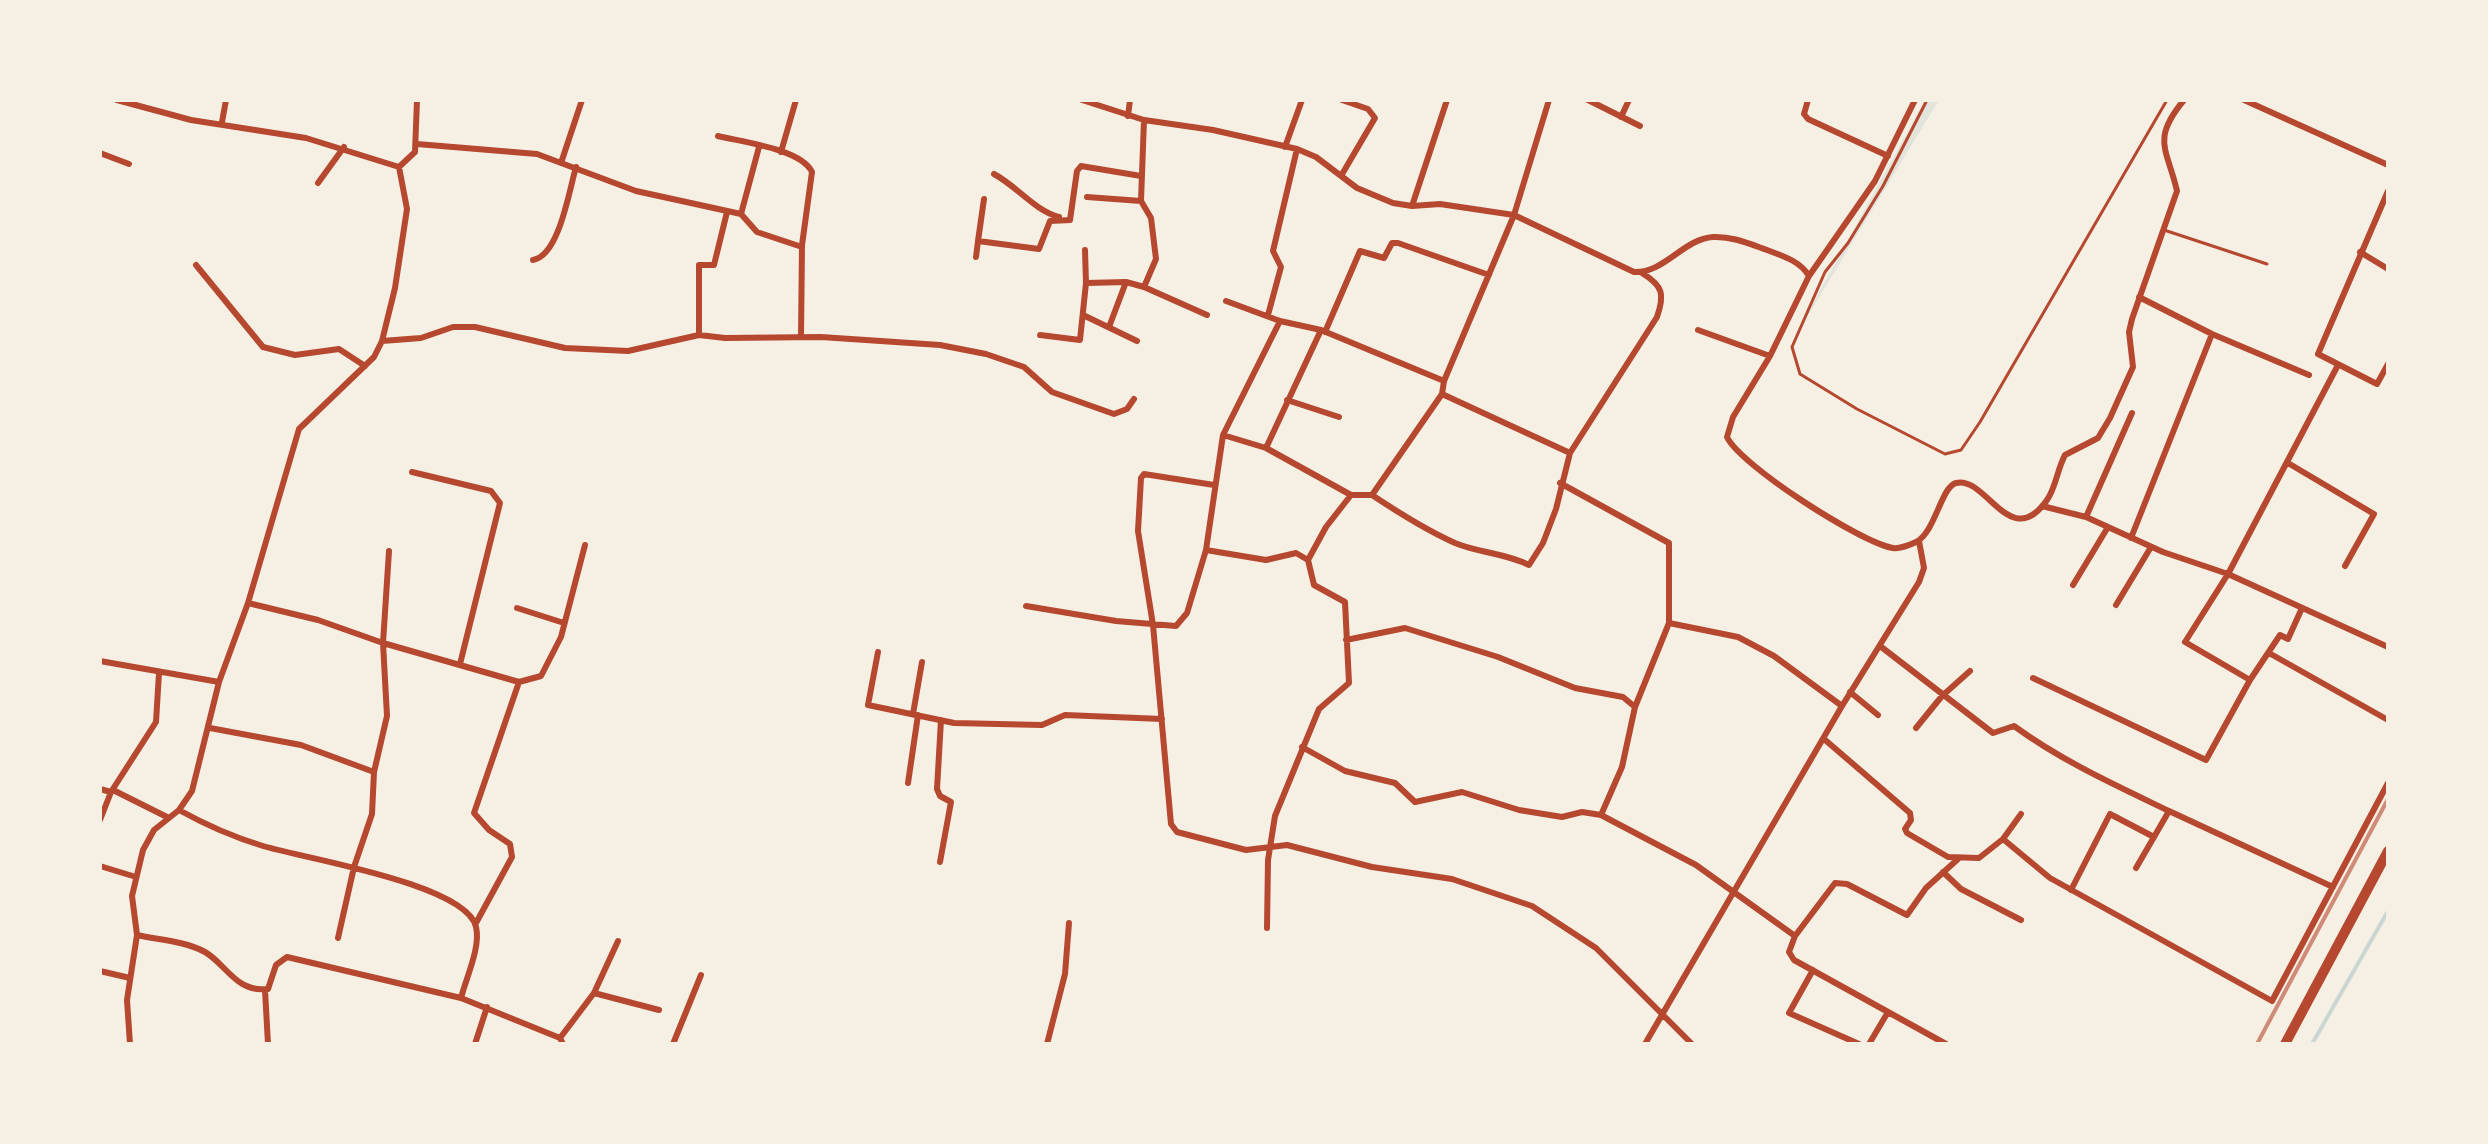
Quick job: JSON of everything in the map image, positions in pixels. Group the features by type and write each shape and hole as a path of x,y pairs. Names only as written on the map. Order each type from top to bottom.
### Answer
{"main road":[{"path":"2285,1044 2388,851"}],"street":[{"path":"117,100 191,120 222,122 344,147 399,167"},
{"path":"222,122 226,100"},
{"path":"399,167 411,159 417,144 417,100"},
{"path":"562,160 582,100"},
{"path":"781,152 796,100"},
{"path":"1082,100 1144,120 1213,130 1297,149 1316,157 1375,197 1412,206 1440,204 1514,215 1660,284 1663,294 1657,317 1570,453 1560,483 1556,509 1543,543 1529,565 1498,553 1458,544 1409,520 1372,495 1351,495 1266,448 1223,435"},
{"path":"1128,116 1130,100"},
{"path":"1285,147 1302,100"},
{"path":"1341,176 1375,118 1368,109 1342,100"},
{"path":"1412,206 1447,100"},
{"path":"1372,495 1442,394 1444,381 1514,215 1549,100"},
{"path":"1588,100 1640,126"},
{"path":"1621,117 1629,100"},
{"path":"1808,100 1804,114 1808,119 1888,156"},
{"path":"1915,100 1867,195 1809,276 1770,356 1727,432 1729,442 1774,480 1867,539 1896,549 1919,541 1936,519 1949,487 1958,482 1970,484 1988,502 2015,516 2035,515 2049,498 2065,455 2098,438 2133,367 2129,332 2177,191 2166,164 2164,136 2170,119 2184,100"},
{"path":"2244,100 2388,165"},
{"path":"1144,120 1141,201 1151,218 1156,241 1156,259 1144,287"},
{"path":"718,136 781,152 808,164 812,172 802,247 801,337"},
{"path":"417,144 537,154 562,160 600,180 741,214 757,232 802,247"},
{"path":"318,183 344,147"},
{"path":"741,214 759,147"},
{"path":"1268,315 1281,267 1273,251 1297,149"},
{"path":"100,153 129,164"},
{"path":"1070,220 1077,171 1081,166 1141,176"},
{"path":"130,1044 127,1000 137,935 132,896 143,850 154,830 179,810 192,791 219,682 248,603 299,429 374,357 381,343 395,288 407,209 399,167"},
{"path":"533,260 541,259 553,245 576,167"},
{"path":"994,174 1019,187 1045,212 1070,220"},
{"path":"2388,191 2318,354 2377,384 2388,364"},
{"path":"1087,197 1141,201"},
{"path":"976,257 984,199"},
{"path":"699,335 699,265 714,265 727,212"},
{"path":"978,241 1039,249 1050,221 1070,220"},
{"path":"1642,273 1692,243 1714,237 1732,238 1792,260 1809,276"},
{"path":"1266,448 1360,251 1384,258 1392,243 1398,243 1489,275"},
{"path":"1040,335 1079,340 1086,283 1085,250"},
{"path":"2360,252 2388,269"},
{"path":"196,265 263,347 295,355 339,349 365,366"},
{"path":"1109,327 1126,282"},
{"path":"1086,283 1126,282 1207,315"},
{"path":"2139,297 2212,334 2309,375"},
{"path":"1226,301 1280,321 1323,331 1444,381"},
{"path":"1083,315 1137,341"},
{"path":"1026,606 1153,625 1176,626 1183,621 1206,550 1223,435 1280,321"},
{"path":"381,343 421,338 453,327 475,327 565,348 628,351 699,335 725,338 801,337 970,350 1024,367 1052,392 1114,414 1127,409 1134,399"},
{"path":"1698,330 1770,356"},
{"path":"2131,538 2212,334"},
{"path":"2250,680 2185,642 2228,574 2338,365"},
{"path":"1442,394 1570,453"},
{"path":"1287,400 1339,417"},
{"path":"2086,517 2132,413"},
{"path":"2288,463 2374,514 2345,566"},
{"path":"412,472 491,491 500,503 460,664"},
{"path":"1214,485 1144,474 1141,478 1138,531 1153,625 1171,824 1177,832 1255,852 1270,846 1287,845 1372,867 1452,879 1532,906 1596,948 1692,1044"},
{"path":"1560,483 1669,543 1669,623 1635,707 1626,756 1601,815"},
{"path":"1267,928 1270,846 1275,816 1319,709 1349,683 1345,602 1314,585 1308,560 1326,527 1351,495"},
{"path":"2042,506 2086,517 2151,547 2228,574 2388,647"},
{"path":"2073,585 2108,527"},
{"path":"1645,1044 1850,692 1919,582 1924,568 1919,541"},
{"path":"248,603 318,620 383,643 519,682 541,676 564,623 585,545"},
{"path":"2116,605 2151,547"},
{"path":"1206,550 1266,560 1296,553 1308,560"},
{"path":"338,938 354,867 372,814 374,772 387,716 383,643 389,551"},
{"path":"517,608 564,623"},
{"path":"2033,678 2206,760 2250,680 2280,635 2288,639 2302,608"},
{"path":"1669,623 1738,637 1774,656 1842,706"},
{"path":"1346,640 1405,628 1498,657 1575,688 1623,697 1635,707"},
{"path":"1880,646 1993,733 2014,726 2052,753 2333,887"},
{"path":"878,652 868,705 941,720 1042,725 1065,715 1162,719"},
{"path":"2269,653 2388,720"},
{"path":"100,661 219,682"},
{"path":"908,783 922,662"},
{"path":"1916,728 1942,696 1970,671"},
{"path":"100,820 112,791 156,722 159,673"},
{"path":"461,998 475,944 476,923 512,857 510,844 489,830 474,813 519,682"},
{"path":"1850,692 1878,715"},
{"path":"940,862 951,802 940,796 937,789 941,720"},
{"path":"210,728 301,745 374,772"},
{"path":"1824,739 1910,813 1911,820 1905,829 1907,833 1958,859 1979,858 2003,839 2021,814"},
{"path":"1302,747 1345,771 1395,783 1415,802 1462,792 1519,810 1562,817 1582,812 1601,815 1685,859 1795,936"},
{"path":"2003,839 2024,859 2071,890 2272,1001 2388,783"},
{"path":"100,789 112,791 169,818"},
{"path":"179,810 211,828 260,845 354,867 425,889 449,902 476,923"},
{"path":"2136,868 2169,811"},
{"path":"2071,890 2110,814 2154,837"},
{"path":"1946,1044 1790,956 1795,936 1835,883 1847,884 1907,915 1926,888 1958,859"},
{"path":"100,866 136,877"},
{"path":"1943,872 1961,889 2021,920"},
{"path":"1047,1044 1065,974 1069,923"},
{"path":"137,935 205,952 230,978 265,990"},
{"path":"268,1044 265,990 283,956 461,998 561,1041 594,993 618,941"},
{"path":"1813,970 1789,1013 1859,1044"},
{"path":"100,971 130,978"},
{"path":"673,1044 701,975"},
{"path":"594,993 659,1010"},
{"path":"475,1044 487,1007"},
{"path":"1869,1044 1888,1012"}],"lane":[{"path":"1927,100 1876,197 1825,272 1792,347 1800,374 1857,409 1945,454 1961,450 1980,422 2167,100"},
{"path":"2164,230 2267,264"}],"shaded area":[{"path":"1925,100 1939,100 1790,345"}],"waterway":[{"path":"2312,1044 2388,911"}],"railway":[{"path":"2257,1044 2388,799"}]}
